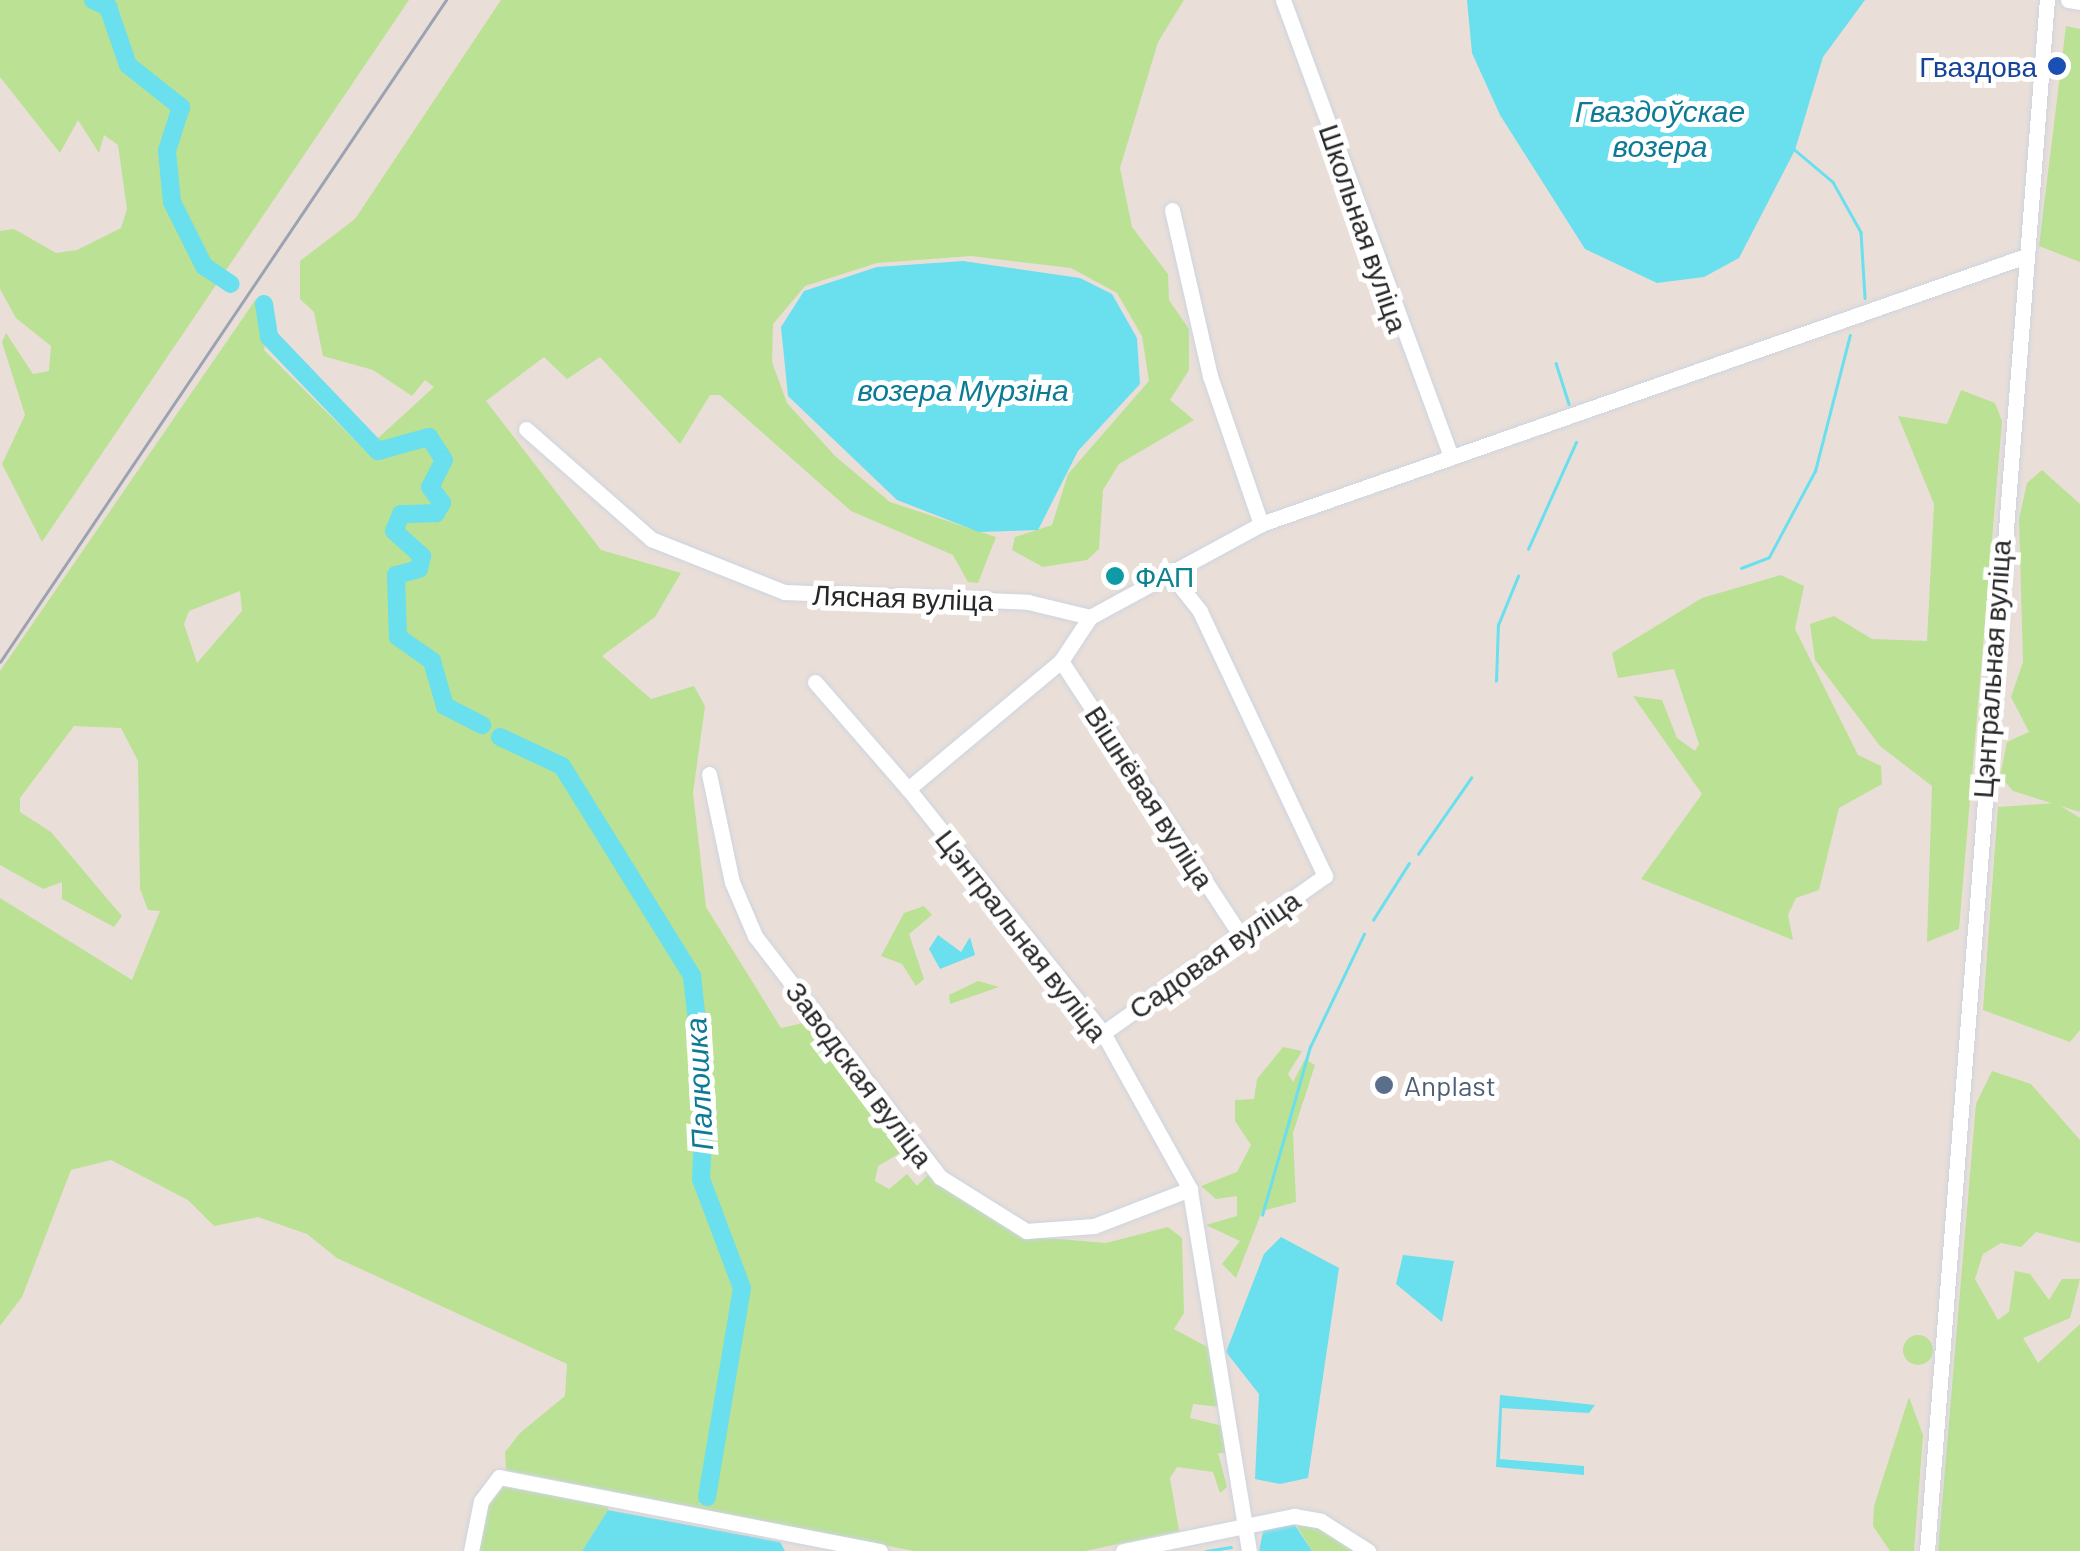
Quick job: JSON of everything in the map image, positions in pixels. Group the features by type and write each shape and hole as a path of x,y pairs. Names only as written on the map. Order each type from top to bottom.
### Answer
{"street":[{"name":"Школьная вуліца","path":"1283,0 1450,454"},
{"name":"Цэнтральная вуліца","path":"1928,1551 2023,256 2048,0"},
{"path":"2068,0 2080,2"},
{"path":"1172,210 1210,376 1261,524"},
{"path":"908,789 1061,661 1090,616 1261,524 1450,454 2023,256"},
{"name":"Лясная вуліца","path":"526,429 651,539 784,592 1028,602 1090,616"},
{"name":"Садовая вуліца","path":"1103,1033 1325,876 1200,611 1169,572"},
{"name":"Вішнёвая вуліца","path":"1061,661 1240,933"},
{"name":"Цэнтральная вуліца","path":"815,682 908,789 1103,1033 1190,1189 1249,1551"},
{"name":"Заводская вуліца","path":"708,774 755,936 940,1178 1026,1230 1094,1226 1190,1189"},
{"path":"471,1551 480,1501 498,1477 810,1544 880,1551"},
{"path":"1123,1551 1294,1516 1322,1521 1368,1551"}],"green space":[{"path":"0,0 409,0 42,542 2,464 25,415 2,342 6,333 33,374 49,371 51,346 16,318 0,289 0,231 14,229 56,253 77,250 121,228 127,209 118,145 104,135 99,153 78,120 60,153 0,77"},
{"path":"501,0 1184,0 1158,42 1120,168 1132,227 1168,274 1169,300 1189,329 1189,370 1170,400 1194,420 1119,464 1103,490 1099,549 1087,560 1043,567 1012,550 1015,537 1052,525 1068,474 1149,381 1142,336 1117,293 1071,268 971,256 877,263 805,286 773,324 772,362 787,403 835,456 890,502 996,537 978,583 968,582 953,555 851,511 720,395 710,395 680,444 600,357 567,379 544,357 486,401 601,550 681,573 655,617 602,656 651,699 694,686 705,706 693,793 706,907 781,1028 812,1021 907,1149 878,1166 875,1181 889,1189 907,1174 917,1186 928,1175 1025,1236 1106,1243 1168,1227 1182,1238 1184,1313 1174,1329 1211,1349 1220,1407 1193,1404 1190,1418 1223,1426 1230,1453 1218,1453 1227,1487 1220,1493 1213,1472 1177,1467 1170,1478 1179,1531 1085,1551 914,1551 506,1470 505,1452 520,1433 565,1396 567,1364 337,1258 307,1234 258,1217 214,1226 188,1200 111,1160 71,1170 22,1297 0,1326 0,898 132,980 160,911 148,910 140,889 138,761 121,728 74,726 20,798 20,812 51,832 122,916 114,927 62,899 62,882 43,889 0,865 0,671 256,299 271,317 264,350 365,450 434,387 425,380 412,396 373,370 323,356 314,312 300,299 300,261 355,219","holes":["240,591 242,611 197,663 184,624 189,611","706,1458 720,1460 710,1505 700,1504"]},
{"path":"2066,26 2080,29 2080,262 2039,246"},
{"path":"1961,390 1995,403 2002,421 1959,929 1927,942 1932,786 1880,746 1815,660 1810,624 1834,616 1872,639 1927,641 1934,504 1898,416 1947,424"},
{"path":"2042,470 2080,504 2080,812 2013,791 2000,776 2007,742 2029,732 2011,697 2023,662 2019,519 2027,483"},
{"path":"1781,575 1804,586 1795,629 1858,755 1881,766 1882,784 1839,808 1819,890 1796,898 1788,915 1793,940 1641,879 1702,794 1633,696 1662,700 1677,738 1695,751 1699,744 1674,669 1618,678 1612,653 1702,598"},
{"path":"2056,803 2080,818 2080,1030 2070,1042 1983,1010 1998,807"},
{"path":"924,906 932,915 909,934 924,979 916,986 902,964 881,956 904,913"},
{"path":"978,981 999,987 950,1004 949,995"},
{"path":"1283,1047 1302,1051 1288,1074 1293,1082 1305,1059 1315,1065 1293,1133 1296,1202 1262,1211 1236,1278 1222,1264 1240,1241 1206,1225 1237,1216 1237,1196 1216,1199 1201,1186 1237,1172 1251,1145 1235,1121 1235,1100 1254,1099 1257,1079"},
{"path":"1992,1071 2031,1084 2080,1140 2080,1243 2036,1232 2021,1247 2001,1243 1983,1254 1975,1279 1998,1320 2009,1312 2015,1271 2030,1274 2049,1300 2062,1279 2080,1279 2070,1318 2023,1338 2038,1363 2080,1324 2080,1551 1938,1551 1976,1104"},
{"path":"1918,1335 1929,1339 1933,1350 1929,1361 1918,1365 1907,1361 1903,1350 1907,1339"},
{"path":"1909,1397 1923,1435 1914,1551 1890,1551 1873,1526 1874,1506"},
{"path":"503,1487 609,1503 608,1510 582,1551 476,1551 484,1512"},
{"path":"1294,1521 1318,1526 1359,1551 1312,1551"}],"water":[{"name":"Гваздоўскае возера","path":"1467,0 1865,0 1823,57 1795,150 1739,258 1704,277 1657,283 1585,249 1500,115 1472,53"},
{"name":"возера Мурзіна","path":"963,261 1080,278 1112,294 1137,338 1140,384 1078,451 1038,530 979,532 897,500 788,396 781,327 804,291 877,267"},
{"path":"938,935 961,952 970,937 975,955 940,969 929,949"},
{"path":"1281,1237 1339,1268 1308,1478 1280,1484 1255,1479 1259,1394 1226,1352 1264,1254"},
{"path":"1403,1255 1454,1261 1442,1322 1396,1284"},
{"path":"1500,1395 1595,1405 1589,1413 1502,1408 1500,1459 1584,1466 1584,1475 1496,1467"},
{"path":"608,1510 780,1542 785,1551 582,1551"},
{"path":"1295,1525 1312,1551 1259,1551 1264,1527"}],"waterway":[{"name":"Палюшка","path":"93,0 108,7 128,65 181,107 167,151 172,202 204,266 231,284"},
{"path":"1795,150 1833,182 1861,232 1865,298"},
{"name":"Палюшка","path":"264,304 269,337 378,451 429,437 444,460 430,487 442,503 436,513 401,514 394,531 422,556 419,569 396,575 398,637 432,661 445,706 482,725"},
{"path":"1741,568 1769,557 1815,471 1850,335"},
{"path":"1556,363 1569,404"},
{"path":"1528,549 1576,442"},
{"path":"1496,681 1498,625 1518,576"},
{"name":"Палюшка","path":"500,737 562,766 692,976 705,1094 701,1179 742,1288 707,1497"},
{"path":"1418,854 1471,778"},
{"path":"1373,920 1409,863"},
{"path":"1262,1215 1310,1047 1364,934"},
{"path":"1206,1551 1231,1547"}],"railway":[{"path":"0,662 446,0"}],"place":[{"name":"Гваздова","path":"2057,66"},
{"name":"ФАП","path":"1115,576"},
{"name":"Anplast","path":"1384,1085"}]}
